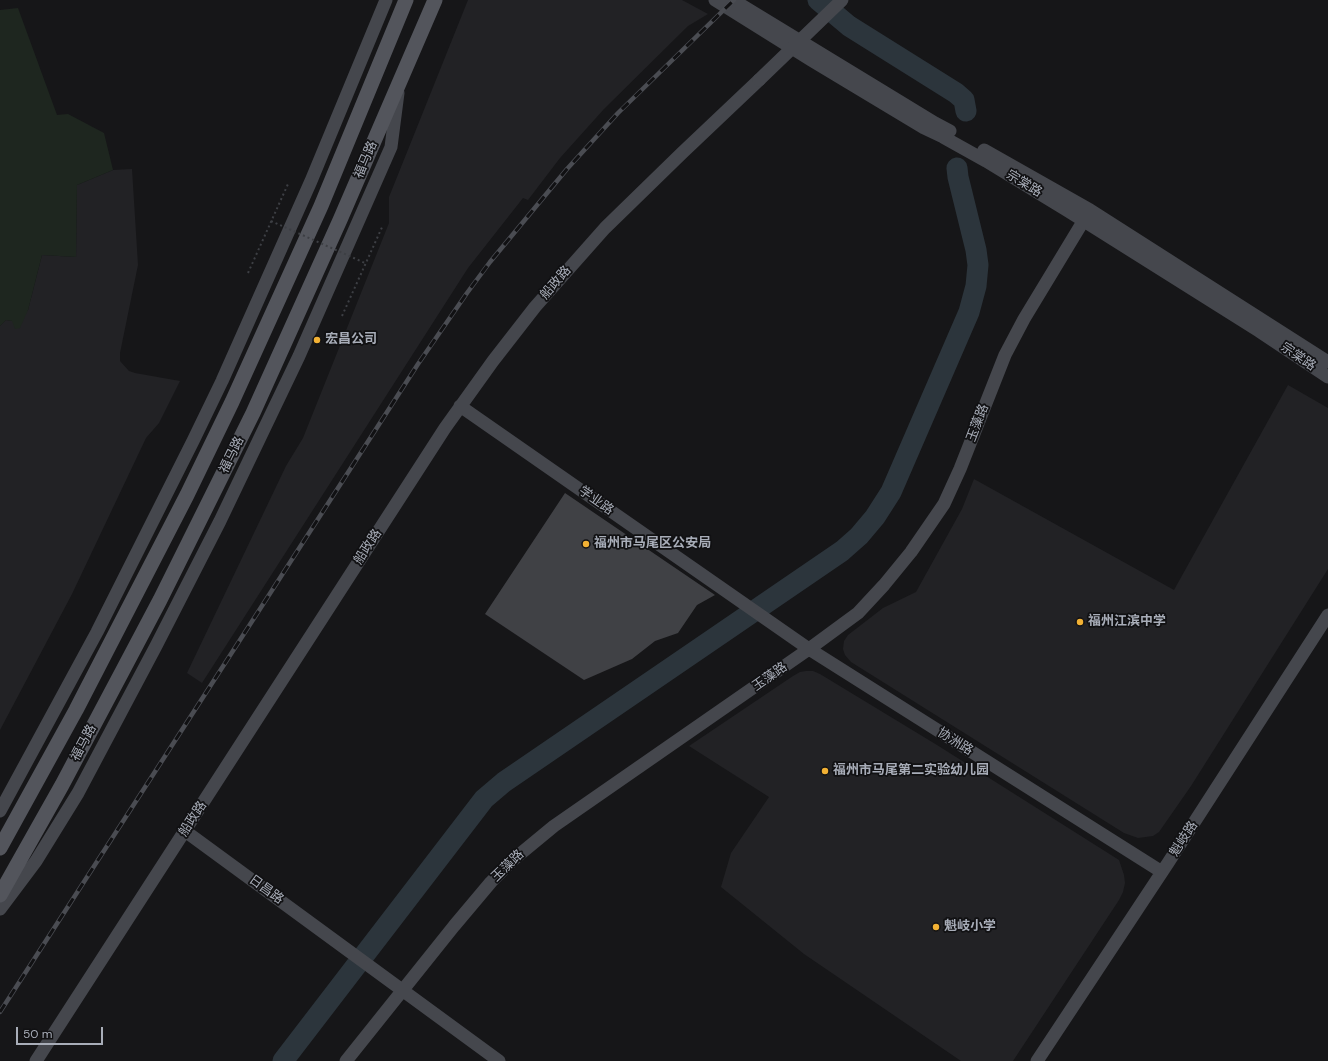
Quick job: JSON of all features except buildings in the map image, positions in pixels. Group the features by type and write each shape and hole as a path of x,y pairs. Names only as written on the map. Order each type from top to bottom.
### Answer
{"main road":[{"name":"福马路","path":"0,848 76,710 232,402 321,206 406,0"},
{"name":"福马路","path":"0,895 62,785 160,600 253,413 327,249 435,0"}],"street":[{"path":"0,811 100,625 193,441 311,181 386,0"},
{"name":"宗棠路","path":"715,0 924,128 943,136 1086,215 1328,377"},
{"name":"宗棠路","path":"733,0 935,123 967,140 1086,215 1328,362"},
{"name":"船政路","path":"36,1061 460,406 513,334 550,289 592,242 682,152 842,0"},
{"path":"0,909 36,861 78,793 160,639 223,514 302,349 391,147 399,84"},
{"name":"玉藻路","path":"346,1061 402,990 483,892 502,870 527,848 554,826 809,650 852,617 875,596 911,552 937,516 952,488 1005,355 1024,319 1086,215"},
{"name":"学业路","path":"460,406 781,630"},
{"name":"魁岐路","path":"1037,1061 1162,872 1328,615"},
{"name":"协洲路","path":"781,630 809,650 1162,872"},
{"name":"日昌路","path":"185,831 402,990"},
{"path":"402,990 499,1061"}],"path":[{"path":"248,273 288,184"},
{"path":"271,221 365,263"},
{"path":"342,316 383,225"}],"shaded area":[{"path":"468,0 682,0 708,14 688,26 604,109 560,158 528,200 523,198 468,268 202,683 187,673 286,466 303,438 389,223 389,197"},
{"path":"18,8 57,115 68,114 104,133 113,170 77,185 76,257 42,255 28,310 20,328 15,329 12,321 6,320 0,326 0,10"},
{"path":"132,169 138,265 120,353 120,361 129,371 135,373 180,381 159,423 146,438 72,594 0,730 0,326 6,320 12,321 28,310 42,255 76,257 77,185 113,170"},
{"name":"福州江滨中学","path":"1288,385 1328,408 1328,569 1191,786 1159,832 1153,836 1138,838 1124,833 851,662 845,655 843,649 844,641 848,635 883,608 916,592 962,509 974,479 1174,590"},
{"name":"魁岐小学","path":"813,671 820,674 937,745 1119,860 1125,883 1119,900 1013,1061 961,1061 804,954 721,887 731,853 769,797 689,746 793,676 800,672"}],"waterway":[{"path":"818,0 849,26 956,93 964,100 966,111"},
{"path":"283,1061 484,799 504,782 842,551 859,536 875,517 891,492 969,312 976,286 978,265 976,250 957,168"}],"railway":[{"path":"0,1012 418,364 467,293 490,262 567,169 618,113 734,0"}],"place":[{"name":"宏昌公司","path":"317,340"},
{"name":"福州市马尾区公安局","path":"586,544"},
{"name":"福州江滨中学","path":"1080,622"},
{"name":"福州市马尾第二实验幼儿园","path":"825,771"},
{"name":"魁岐小学","path":"936,927"}]}
